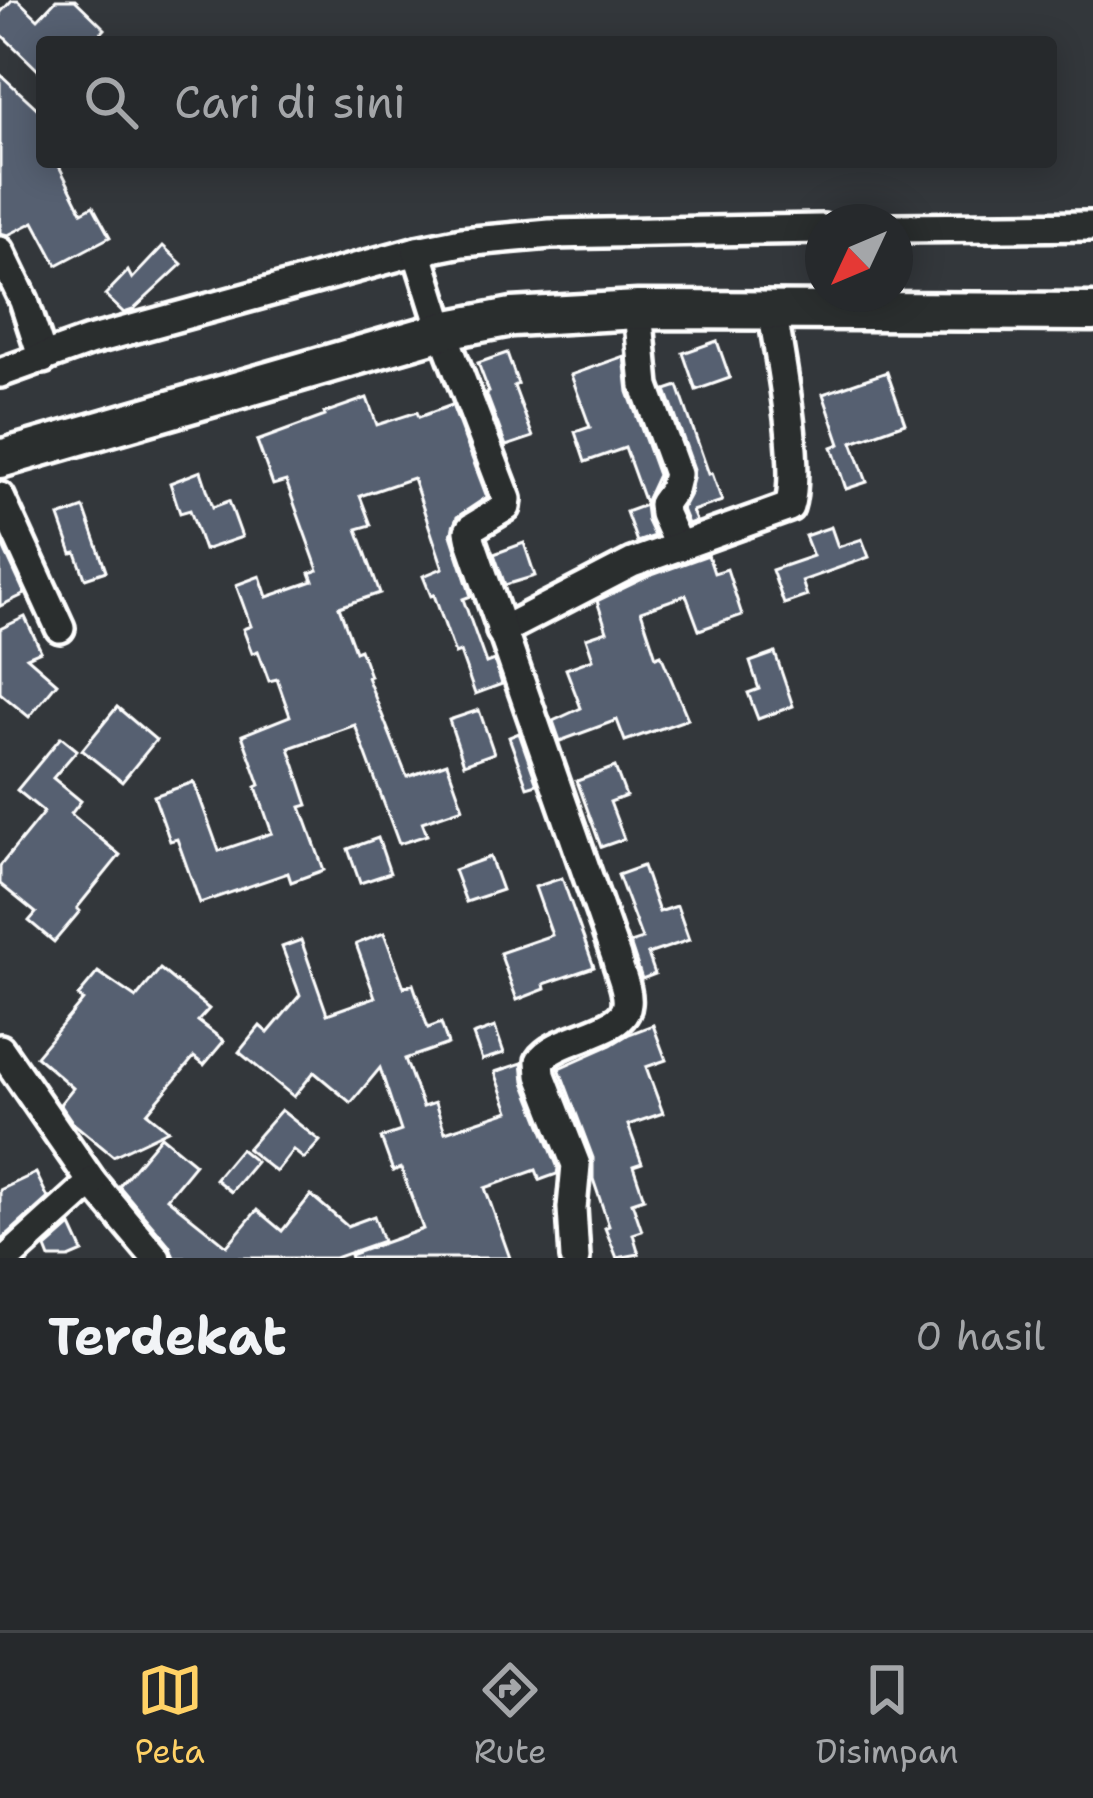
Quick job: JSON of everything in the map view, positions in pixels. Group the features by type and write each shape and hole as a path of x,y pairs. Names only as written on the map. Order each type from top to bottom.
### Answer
{"main road":[{"path":"0,459 441,329 512,317 638,310 1093,311"}],"street":[{"path":"913,228 1093,226"},
{"path":"0,373 89,341 419,258 462,242 550,234 805,229"},
{"path":"0,251 24,301 43,359"},
{"path":"419,258 441,329 507,499 500,513 469,531 628,1002 615,1024 552,1048 540,1060 541,1075 576,1166 575,1258"},
{"path":"501,631 603,577 783,511 791,502 791,447 772,309"},
{"path":"638,310 645,386 677,474 674,490 662,504 679,547"},
{"path":"0,497 60,628"},
{"path":"0,1049 92,1182 156,1258"},
{"path":"8,1258 92,1182"}],"building":[{"path":"18,0 38,19 56,0 75,0 105,29 99,36 36,36 36,68 0,33 0,13"},
{"path":"0,74 36,107 36,168 60,168 82,212 93,206 110,237 57,265 34,222 8,235 0,233"},
{"path":"163,246 182,264 124,313 105,295 128,271 132,279"},
{"path":"717,341 730,378 696,390 683,353"},
{"path":"507,353 533,437 506,446 478,363"},
{"path":"624,356 628,392 658,475 645,503 625,448 585,462 575,432 590,427 571,375"},
{"path":"887,372 905,423 852,442 867,482 846,489 832,447 840,444 823,394"},
{"path":"678,386 722,501 692,511 696,521 688,524 682,509 694,469 666,390"},
{"path":"367,398 377,425 452,405 487,497 457,517 451,535 471,596 463,599 486,663 494,660 502,684 475,694 460,652 455,654 423,576 443,568 413,478 360,496 371,525 357,529 380,593 339,607 355,651 360,649 407,777 447,763 463,808 422,822 427,835 399,844 355,725 289,748 308,805 301,807 324,870 291,882 288,873 200,903 177,839 170,841 154,796 194,782 219,851 272,833 242,735 290,716 277,679 269,681 258,651 252,653 243,629 251,626 236,585 260,576 267,597 313,581 310,573 318,570 286,481 273,485 257,441"},
{"path":"201,471 213,507 229,501 242,537 204,550 190,510 180,513 170,483"},
{"path":"645,505 654,536 637,542 626,512"},
{"path":"84,508 106,571 85,578 59,517"},
{"path":"831,527 838,547 862,539 869,557 802,581 807,596 784,604 772,570 813,556 805,536"},
{"path":"0,540 25,594 0,606"},
{"path":"524,543 535,576 505,585 494,554"},
{"path":"708,555 714,573 727,569 742,615 699,630 686,595 641,611 656,657 661,655 688,719 625,741 617,720 560,741 553,721 581,708 566,669 593,659 586,638 607,631 597,601"},
{"path":"25,617 41,651 27,657 57,683 29,717 0,693 0,629"},
{"path":"775,653 793,706 758,719 748,693 759,689 750,662"},
{"path":"117,707 156,740 122,782 82,750"},
{"path":"479,710 494,753 464,764 449,720"},
{"path":"519,733 537,784 527,787 509,737"},
{"path":"61,737 77,750 53,778 81,801 71,814 120,855 54,942 29,921 36,913 0,884 0,866 44,812 17,790"},
{"path":"615,767 626,796 610,802 624,839 601,847 577,781"},
{"path":"378,838 390,873 360,883 348,849"},
{"path":"490,857 502,890 466,902 454,870"},
{"path":"643,866 659,912 677,906 689,940 648,954 655,974 642,979 630,943 642,939 618,875"},
{"path":"562,878 594,967 544,984 545,989 517,1000 500,953 552,935 535,887"},
{"path":"384,933 404,987 413,984 428,1028 441,1023 448,1044 405,1059 423,1107 435,1103 445,1132 509,1111 495,1072 522,1063 524,1082 558,1168 557,1174 540,1180 536,1170 485,1188 510,1258 351,1258 423,1229 401,1168 393,1171 381,1138 401,1131 380,1068 351,1103 314,1072 294,1097 239,1052 260,1026 268,1033 300,995 282,947 301,940 327,1014 375,997 356,944"},
{"path":"160,969 209,1009 198,1021 224,1041 204,1065 194,1057 147,1113 168,1130 113,1156 73,1123 60,1104 73,1088 36,1056 83,1000 78,996 98,972 136,998"},
{"path":"653,1025 666,1060 646,1067 663,1113 628,1125 642,1163 633,1166 644,1198 632,1202 642,1231 633,1234 639,1254 617,1258 593,1179 593,1158 559,1068"},
{"path":"495,1027 504,1053 482,1060 473,1035"},
{"path":"281,1110 320,1141 304,1159 293,1150 276,1172 247,1149"},
{"path":"161,1136 195,1164 167,1198 227,1246 257,1210 282,1231 311,1195 347,1226 374,1216 383,1241 335,1258 174,1258 170,1246 119,1186"},
{"path":"240,1149 256,1162 231,1192 215,1179"},
{"path":"36,1173 48,1198 0,1241 0,1190"},
{"path":"71,1226 83,1252 50,1258 46,1248"}]}
